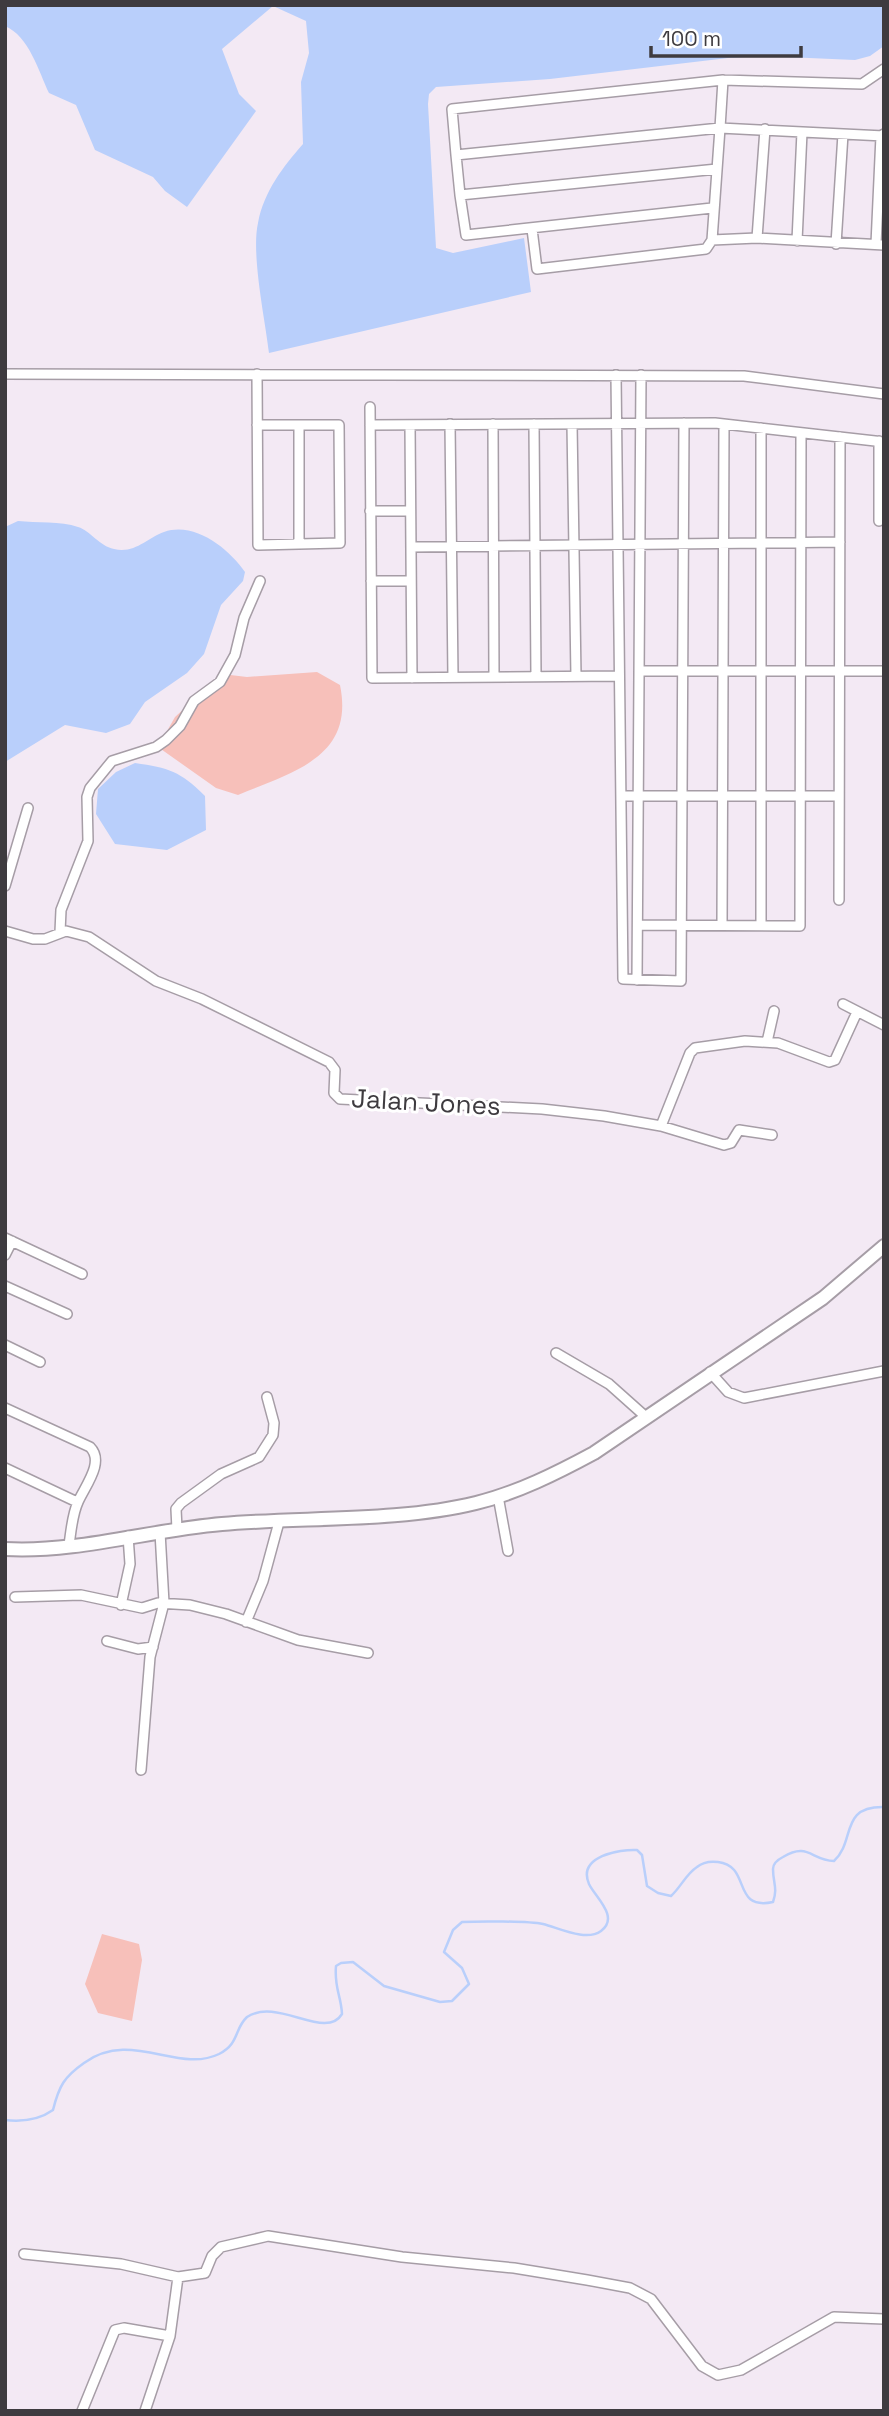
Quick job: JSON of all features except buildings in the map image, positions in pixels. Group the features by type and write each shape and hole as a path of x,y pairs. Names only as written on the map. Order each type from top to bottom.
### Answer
{"street":[{"path":"712,208 466,236 452,109 723,80 862,85 884,69"},
{"path":"532,229 537,269 706,249 712,240 712,208 718,169 723,80"},
{"path":"456,155 720,128 883,135 880,244 836,244 757,238 712,240"},
{"path":"757,238 765,129"},
{"path":"797,241 802,132"},
{"path":"836,244 843,134"},
{"path":"460,195 718,169"},
{"path":"5,374 744,376 884,394"},
{"path":"257,374 257,425 258,545 340,544 340,425 257,425"},
{"path":"616,375 623,979 681,981 684,424"},
{"path":"637,980 641,375"},
{"path":"370,407 372,678 620,676"},
{"path":"493,424 494,677"},
{"path":"534,424 536,676"},
{"path":"572,424 576,676"},
{"path":"370,425 724,424 881,441 879,521"},
{"path":"722,926 724,424"},
{"path":"299,425 299,544"},
{"path":"410,425 412,678"},
{"path":"450,425 453,677"},
{"path":"761,428 761,926"},
{"path":"638,925 800,926 801,433"},
{"path":"839,900 840,437"},
{"path":"370,511 411,511"},
{"path":"411,547 839,542"},
{"path":"60,932 61,910 88,841 87,797 90,788 111,761 156,747 166,740 180,726 194,701 220,682 235,655 244,618 260,581"},
{"path":"371,581 411,582"},
{"path":"639,671 884,671"},
{"path":"621,796 839,796"},
{"path":"5,886 28,808"},
{"name":"Jalan Jones","path":"5,931 41,940 70,931 98,941 149,977 212,1004 329,1062 335,1070 334,1093 340,1099 542,1109 661,1126 724,1145 731,1143 739,1130 772,1135"},
{"path":"843,1004 884,1025"},
{"path":"767,1042 774,1011"},
{"path":"661,1126 690,1053 695,1048 745,1041 767,1042 785,1045 823,1063 829,1062 835,1060 858,1012"},
{"path":"5,1255 9,1239 82,1274"},
{"path":"5,1549 69,1545 224,1524 443,1510 498,1496 559,1472 594,1453 823,1298 884,1247"},
{"path":"5,1286 67,1314"},
{"path":"5,1345 40,1362"},
{"path":"556,1353 609,1384 646,1417"},
{"path":"710,1373 728,1392 744,1398 884,1371"},
{"path":"177,1530 176,1509 181,1503 221,1474 256,1460 267,1446 274,1435 274,1423 267,1397"},
{"path":"5,1408 93,1450 96,1464 77,1502 69,1545"},
{"path":"5,1468 77,1502"},
{"path":"498,1496 508,1551"},
{"path":"246,1622 263,1581 279,1522"},
{"path":"141,1770 149,1662 164,1603 160,1532"},
{"path":"121,1605 130,1564 128,1536"},
{"path":"15,1597 91,1595 121,1605 142,1608 164,1603 197,1607 298,1640 368,1653"},
{"path":"107,1641 138,1649 153,1647"},
{"path":"24,2254 121,2264 178,2277 205,2273 212,2256 221,2247 268,2236 402,2257 559,2274 630,2288 645,2295 664,2313 702,2367 718,2375 741,2370 834,2317 884,2319"},
{"path":"145,2411 170,2336 178,2277"},
{"path":"82,2411 115,2330 124,2328 170,2336"}],"shaded area":[{"path":"317,672 340,685 342,710 338,730 329,746 315,759 279,778 238,795 216,788 158,747 175,717 222,674 247,677"},
{"path":"102,1934 139,1944 142,1960 132,2021 98,2013 85,1984"}],"water":[{"path":"5,5 884,5 884,46 870,56 855,60 763,56 728,58 550,79 436,87 429,94 428,104 436,248 453,253 524,238 531,292 269,353 257,269 256,236 261,211 270,190 303,144 301,82 309,53 306,21 273,6 222,49 239,94 256,111 187,207 165,191 153,177 95,150 76,105 49,93 27,46 5,26"},
{"path":"18,521 71,525 83,529 109,547 121,550 135,547 164,532 187,530 221,546 245,572 243,581 221,605 204,654 187,673 145,702 130,724 106,733 65,725 5,762 5,527"},
{"path":"135,763 173,772 205,796 206,830 167,850 115,844 96,814 98,789 116,772"}],"waterway":[{"path":"5,2120 30,2120 53,2110 60,2088 67,2078 84,2063 102,2054 137,2050 187,2059 203,2059 226,2050 247,2017 259,2012 286,2014 313,2022 335,2021 342,2014 336,1974 336,1966 341,1963 353,1962 384,1986 440,2002 452,2001 469,1984 462,1968 444,1952 453,1930 462,1922 515,1922 543,1924 580,1935 595,1934 601,1931 608,1920 604,1907 589,1884 587,1874 594,1861 611,1853 637,1850 642,1855 647,1886 658,1893 671,1896 699,1865 715,1862 728,1865 735,1871 751,1900 760,1903 773,1902 773,1867 777,1861 798,1851 834,1861 841,1853 854,1818 870,1808 884,1807"}]}
